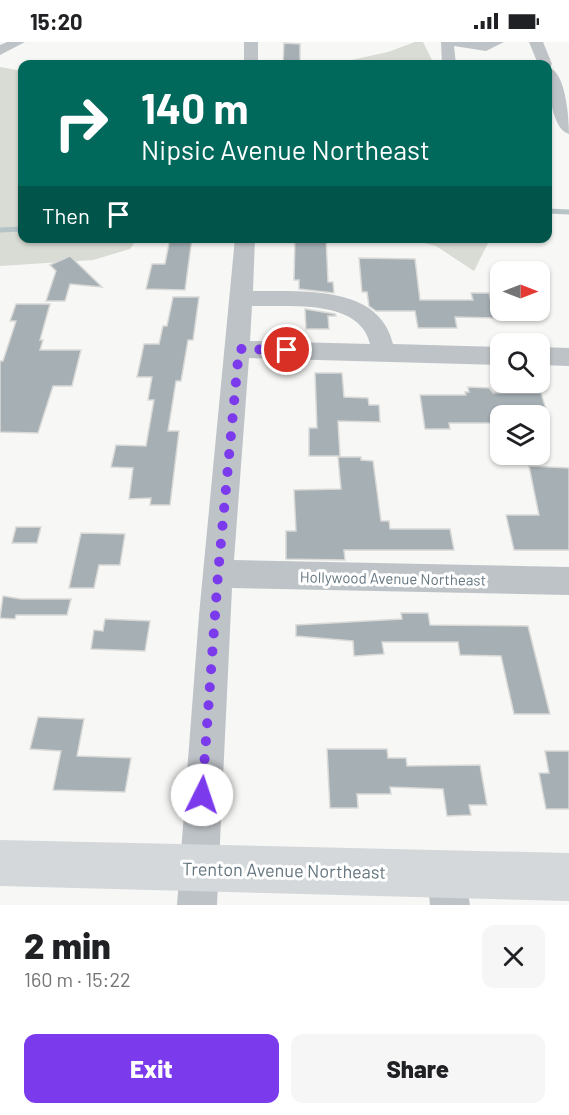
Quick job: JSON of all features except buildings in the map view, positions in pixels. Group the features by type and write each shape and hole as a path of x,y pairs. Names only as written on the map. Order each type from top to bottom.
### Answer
{"main road":[{"name":"Trenton Avenue Northeast","path":"0,863 198,886 448,889 569,877"}],"street":[{"path":"251,42 251,60"},
{"path":"448,60 447,44 451,42"},
{"path":"456,42 486,47 497,42"},
{"path":"536,42 543,60"},
{"path":"0,46 17,43"},
{"path":"0,51 17,43"},
{"path":"552,83 569,129"},
{"path":"198,886 218,574 239,349 246,243"},
{"path":"242,298 321,300 353,307 375,324 383,353"},
{"path":"239,349 490,356"},
{"path":"550,356 569,357"},
{"name":"Hollywood Avenue Northeast","path":"218,574 569,581"}],"shaded area":[{"path":"415,42 423,42 432,60 352,60 388,52"},
{"path":"0,67 18,70 18,243 134,243 130,249 93,260 0,266"},
{"path":"424,243 488,243 474,271 436,246"}],"waterway":[{"path":"552,211 569,212"},
{"path":"0,230 18,229"}],"route":[{"path":"202,795 218,574 239,349 287,350"}]}
